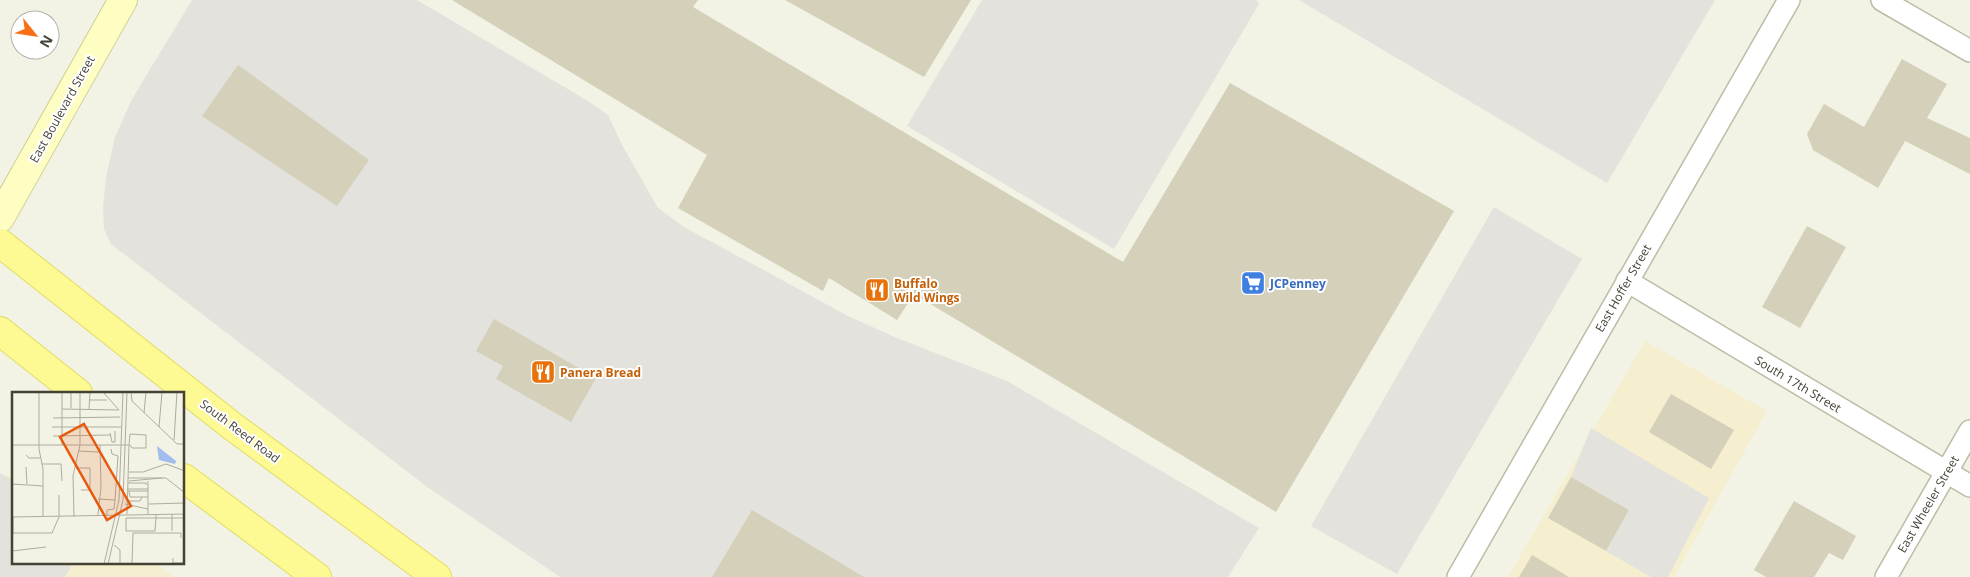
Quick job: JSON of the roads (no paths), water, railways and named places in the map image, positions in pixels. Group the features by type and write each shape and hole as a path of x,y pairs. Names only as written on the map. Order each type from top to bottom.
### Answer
{"main road":[{"name":"East Boulevard Street","path":"0,218 123,0"},
{"name":"South Reed Road","path":"0,243 232,426 437,577"},
{"path":"0,330 77,392"},
{"path":"185,479 317,577"}],"street":[{"name":"East Hoffer Street","path":"1458,577 1789,0"},
{"path":"1882,0 1970,51"},
{"name":"South 17th Street","path":"1627,281 1970,486"},
{"name":"East Wheeler Street","path":"1886,577 1970,430"}],"place":[{"name":"JCPenney","path":"1253,283"},
{"name":"Buffalo Wild Wings","path":"877,290"},
{"name":"Panera Bread","path":"543,372"}]}
